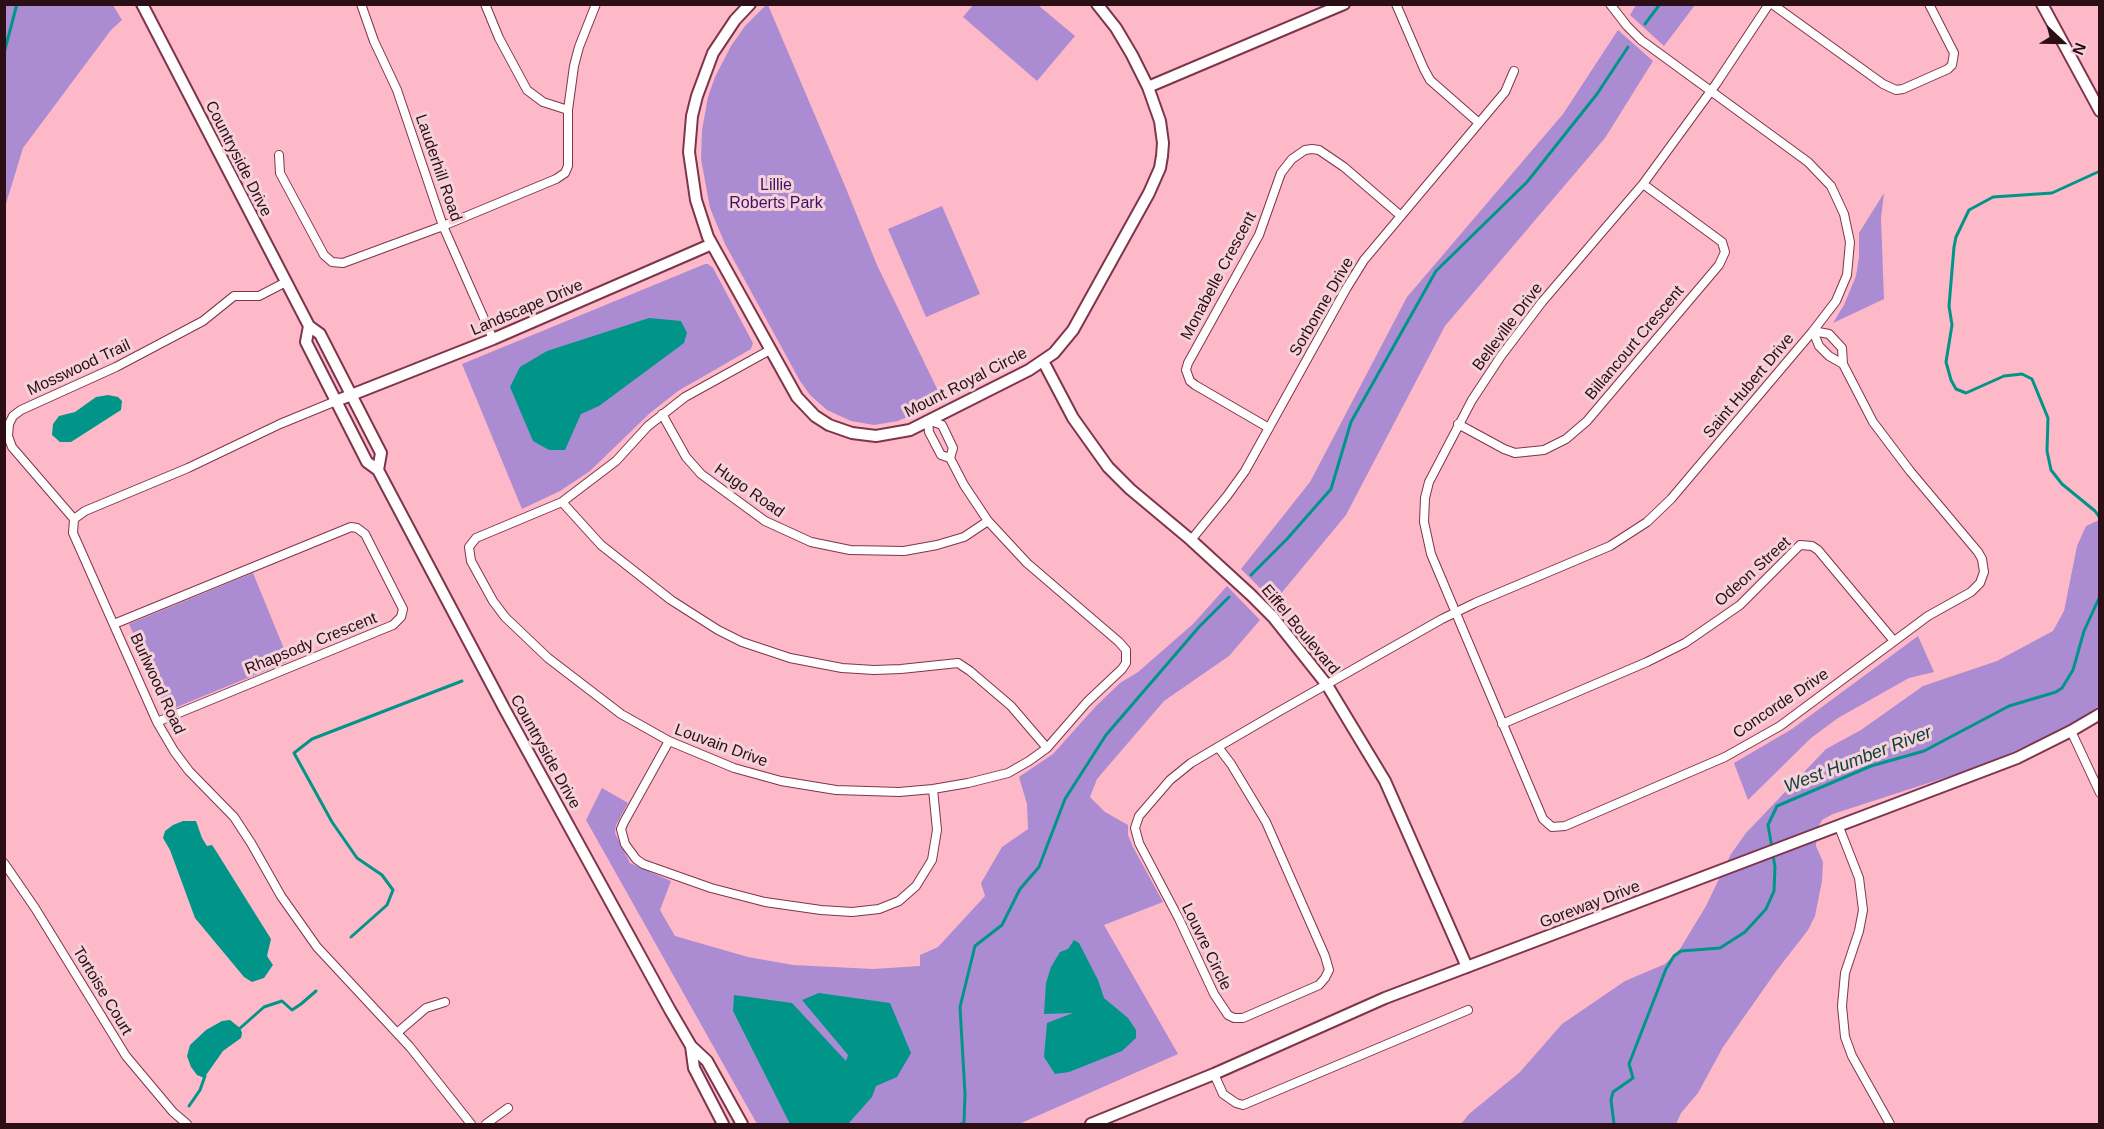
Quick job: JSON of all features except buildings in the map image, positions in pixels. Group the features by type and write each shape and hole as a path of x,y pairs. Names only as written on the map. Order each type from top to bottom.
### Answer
{"street":[{"name":"Countryside Drive","path":"142,4 309,326 320,334 381,453 378,470"},
{"name":"Lauderhill Road","path":"361,4 374,41 397,90 443,226 493,339"},
{"path":"485,4 499,38 527,90 543,102 568,110"},
{"path":"279,155 280,173 324,255 332,262 343,263 443,226 562,175 569,162 568,110 579,47 596,4"},
{"name":"Mount Royal Circle","path":"750,4 735,20 713,53 701,82 692,116 689,152 693,186 701,218 712,244 797,397 815,416 829,424 852,433 876,436 903,431 928,420 1043,361 1054,353 1070,335 1155,181 1160,168 1163,143 1160,121 1148,87 1123,38 1097,4"},
{"path":"1148,87 1344,4"},
{"path":"1396,4 1430,80 1479,123"},
{"name":"Saint Hubert Drive","path":"1327,685 1456,612 1610,546 1647,522 1671,499 1836,301 1846,275 1850,242 1845,214 1831,186 1815,168 1645,43 1627,26 1610,4"},
{"path":"1770,4 1883,84 1896,90 1948,69 1952,65 1954,52 1929,4"},
{"name":"Belleville Drive","path":"1456,612 1431,554 1426,538 1424,511 1429,482 1458,424 1512,341 1643,184 1770,4"},
{"path":"2042,4 2100,111"},
{"name":"Sorbonne Drive","path":"1191,540 1237,483 1354,274 1505,92 1514,71"},
{"name":"Monabelle Crescent","path":"1269,428 1195,385 1190,381 1186,370 1259,235 1281,173 1292,159 1305,150 1319,150 1344,167 1401,216"},
{"name":"Billancourt Crescent","path":"1458,424 1504,450 1515,453 1544,450 1566,439 1587,421 1719,265 1725,252 1722,242 1643,184"},
{"name":"Landscape Drive","path":"336,401 493,339 712,244"},
{"name":"Mosswood Trail","path":"74,519 12,447 8,436 9,424 13,416 21,410 116,368 193,326 234,296 259,296 286,282"},
{"name":"Countryside Drive","path":"309,326 306,342 367,462 378,470 504,708 691,1046 707,1061 742,1125"},
{"name":"Concorde Drive","path":"1813,331 1819,346 1829,356 1843,364"},
{"name":"Concorde Drive","path":"1456,612 1543,819 1552,827 1560,828 1725,757 1779,726 1928,616 1976,589 1983,577 1984,565 1978,552 1910,471 1873,422 1843,364 1842,348 1829,334 1813,331"},
{"name":"Louvain Drive","path":"770,350 701,387 662,414 616,461 562,502 476,538 469,547 471,561 499,610 534,647 621,714 669,741 734,768 800,785 836,790 867,792 933,789 985,780 1008,772 1047,748 1087,702 1122,669 1126,663 1126,650 1027,563 988,521 964,485 950,458 953,448 942,425 928,420 929,432 941,455 950,458"},
{"name":"Eiffel Boulevard","path":"1043,361 1072,418 1108,467 1130,489 1237,581 1273,617 1327,685 1390,789 1467,967"},
{"path":"74,519 85,511 188,468 280,424 336,401"},
{"name":"Hugo Road","path":"662,414 686,457 701,474 758,517 783,531 811,542 859,551 904,551 964,537 988,521"},
{"path":"562,502 601,545 671,600 718,630 742,642 781,655 842,668 901,669 958,663 1004,700 1047,748"},
{"name":"Burlwood Road","path":"74,519 73,533 157,722 182,761 222,803 243,831 280,896 317,947 398,1032 471,1125"},
{"name":"Rhapsody Crescent","path":"114,624 351,526 365,534 403,609 401,617 393,625 157,722"},
{"name":"Odeon Street","path":"1502,724 1647,662 1685,643 1740,605 1800,546 1812,546 1818,550 1894,641"},
{"name":"Louvre Circle","path":"1218,747 1266,822 1325,956 1329,970 1319,985 1243,1018 1234,1018 1222,1009 1139,843 1135,828 1139,816 1170,780 1191,763 1218,747 1327,685"},
{"name":"Goreway Drive","path":"1091,1125 1214,1074 1385,998 2017,758 2100,714"},
{"path":"2071,731 2100,793"},
{"path":"669,741 624,822 621,830 625,844 636,859 643,864 711,888 765,902 852,912 879,909 899,901 916,886 932,860 937,830 933,789"},
{"path":"1839,827 1859,878 1863,910 1859,931 1845,973 1842,1006 1845,1037 1852,1056 1890,1125"},
{"name":"Tortoise Court","path":"4,863 35,908 126,1056 173,1112 187,1125"},
{"path":"398,1032 426,1008 446,1002"},
{"path":"1214,1074 1223,1094 1243,1105 1468,1010"},
{"name":"Countryside Drive","path":"691,1046 694,1068 723,1125"},
{"path":"486,1125 508,1108"}],"green space":[{"path":"5,4 113,5 122,20 111,30 23,148 5,207"},
{"name":"Lillie Roberts Park","path":"768,5 877,265 943,401 898,421 874,425 851,421 827,410 810,395 800,381 725,244 710,208 701,159 702,130 708,97 715,77 731,46 745,26"},
{"path":"973,5 1038,5 1075,36 1037,81 963,17"},
{"path":"1636,5 1695,5 1664,46 1630,15"},
{"path":"1618,30 1653,61 1605,138 1445,326 1346,515 1274,602 1241,569 1310,482 1407,297 1563,114"},
{"path":"1884,193 1881,218 1884,299 1833,323 1844,305 1856,276 1859,233"},
{"path":"942,206 980,294 926,317 888,229"},
{"path":"705,264 713,268 753,343 751,349 678,391 650,413 590,471 560,491 522,509 462,364"},
{"path":"2099,520 2099,706 2050,735 1984,765 1833,814 1822,820 1817,829 1816,846 1823,862 1822,881 1815,916 1808,930 1723,1047 1698,1093 1681,1113 1676,1124 1461,1124 1469,1114 1520,1072 1562,1024 1625,981 1665,964 1680,949 1706,906 1731,854 1746,833 1826,749 1861,730 1923,686 1997,661 2053,631 2064,611 2077,546 2086,526"},
{"path":"253,573 289,661 167,711 129,624"},
{"path":"1227,586 1260,620 1229,656 1164,701 1097,779 1090,797 1105,812 1128,825 1128,835 1133,847 1163,902 1104,925 1178,1054 1019,1124 757,1124 586,820 602,788 628,803 616,825 615,833 630,863 671,881 660,910 675,936 748,957 793,965 873,969 920,966 920,955 938,947 985,896 981,883 1002,847 1028,829 1027,804 1019,777 1053,754 1096,706 1120,683 1138,672 1193,624"},
{"path":"1918,636 1934,672 1909,678 1838,718 1811,738 1748,800 1734,763 1792,729"}],"shaded area":[{"path":"649,318 681,321 687,333 684,343 599,406 581,414 565,450 549,450 533,441 510,387 520,367 547,351"},
{"path":"108,395 118,397 122,401 121,410 71,442 60,442 52,435 53,424 59,416 75,412 96,397"},
{"path":"183,821 196,821 207,846 212,845 271,939 267,956 273,965 264,978 252,982 244,977 195,918 170,850 163,838 165,831"},
{"path":"1074,940 1079,943 1098,980 1104,998 1128,1018 1136,1030 1136,1038 1122,1051 1069,1072 1055,1074 1044,1057 1047,1023 1073,1013 1044,1014 1046,983 1051,967 1060,952 1068,949"},
{"path":"819,993 890,1003 911,1053 897,1077 876,1086 872,1097 848,1124 790,1124 733,1011 734,995 792,1003 846,1061 848,1055 802,1000"},
{"path":"230,1020 240,1028 241,1038 223,1051 204,1078 197,1075 187,1056 190,1045 206,1030 222,1021"}],"waterway":[{"path":"4,53 17,4"},
{"path":"1645,24 1660,4"},
{"path":"1251,575 1287,539 1331,489 1351,422 1436,271 1527,182 1597,94 1628,47"},
{"name":"West Humber River","path":"2100,171 2052,193 1993,197 1969,210 1956,237 1954,247 1949,306 1952,325 1946,362 1956,389 1966,393 2004,376 2022,374 2032,379 2048,418 2047,451 2051,470 2062,484 2095,511 2100,518"},
{"name":"West Humber River","path":"1772,848 1768,825 1777,806 1871,766 1924,751 2009,706 2056,692 2062,688 2073,670 2084,631 2100,596"},
{"path":"961,1124 964,1123 965,1094 960,1007 975,946 1002,925 1020,889 1039,867 1065,799 1106,735 1199,627 1229,597"},
{"path":"351,937 387,905 393,890 382,875 357,858 332,822 294,753 312,739 462,681"},
{"name":"West Humber River","path":"1614,1124 1611,1100 1613,1092 1633,1078 1629,1064 1666,969 1674,956 1681,951 1720,948 1745,932 1766,909 1774,891 1773,855"},
{"path":"238,1030 264,1007 282,1001 292,1010 316,991"},
{"path":"189,1106 200,1090 205,1076"}]}
